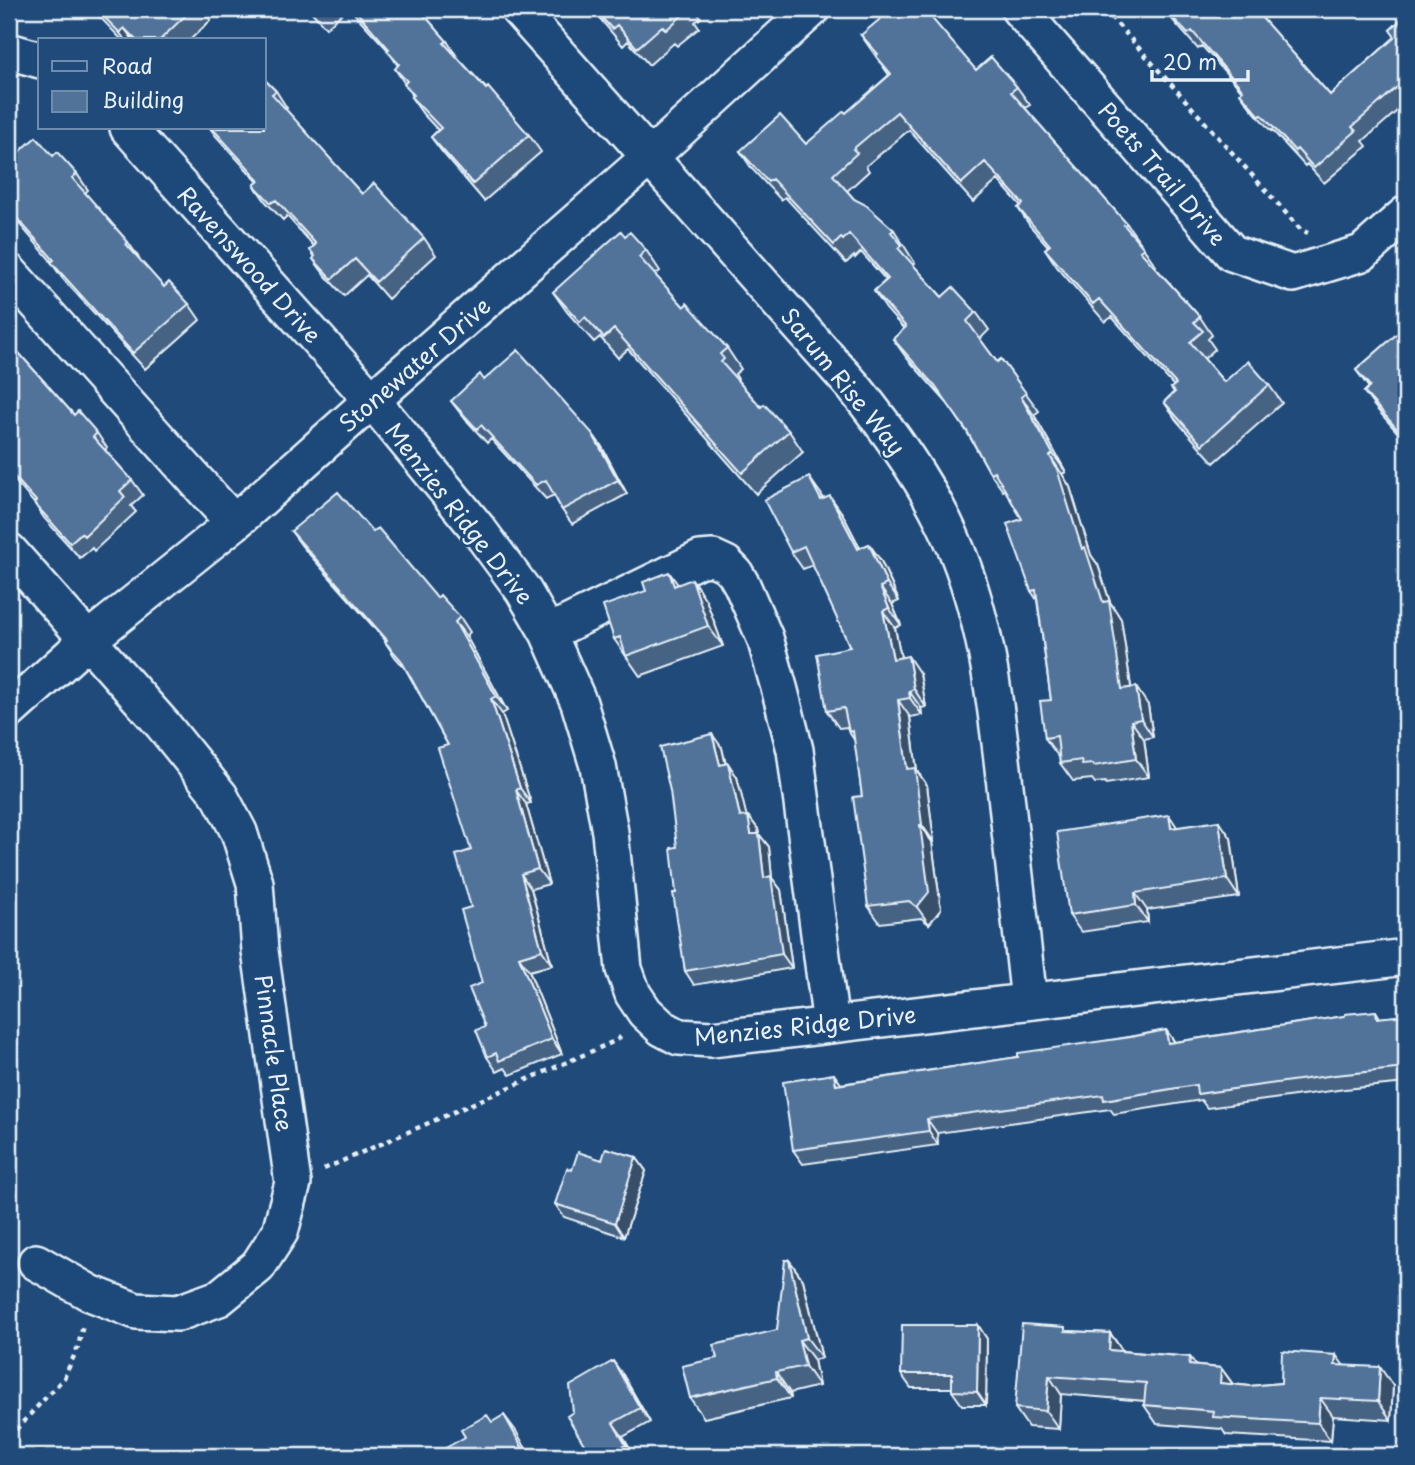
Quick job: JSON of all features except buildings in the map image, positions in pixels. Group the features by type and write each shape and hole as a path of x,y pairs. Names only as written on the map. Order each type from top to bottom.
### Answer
{"street":[{"name":"Sarum Rise Way","path":"518,9 651,156 887,427 945,524 966,576 982,632 996,700 1028,1001"},
{"name":"Stonewater Drive","path":"9,711 88,640 234,523 651,156 812,9"},
{"name":"Poets Trail Drive","path":"1019,9 1232,253 1293,274 1362,253 1406,214"},
{"path":"9,51 38,59"},
{"name":"Ravenswood Drive","path":"130,130 372,400"},
{"path":"9,272 234,523"},
{"name":"Menzies Ridge Drive","path":"372,400 478,529 523,590 548,634 579,703 598,766 610,832 624,968 633,994 645,1012 662,1028 679,1037 712,1039 1406,957"},
{"name":"Pinnacle Place","path":"9,551 163,725 220,796 239,832 255,883 260,951 293,1183 280,1232 258,1266 219,1298 178,1313 136,1311 90,1293 36,1262"},
{"path":"548,634 700,559 713,558 726,564 735,573 765,638 795,750 831,1025"}],"path":[{"path":"1104,9 1301,230 1311,233"},
{"path":"293,1183 617,1040 645,1012"},
{"path":"9,1437 64,1378 78,1347 90,1293"}]}
